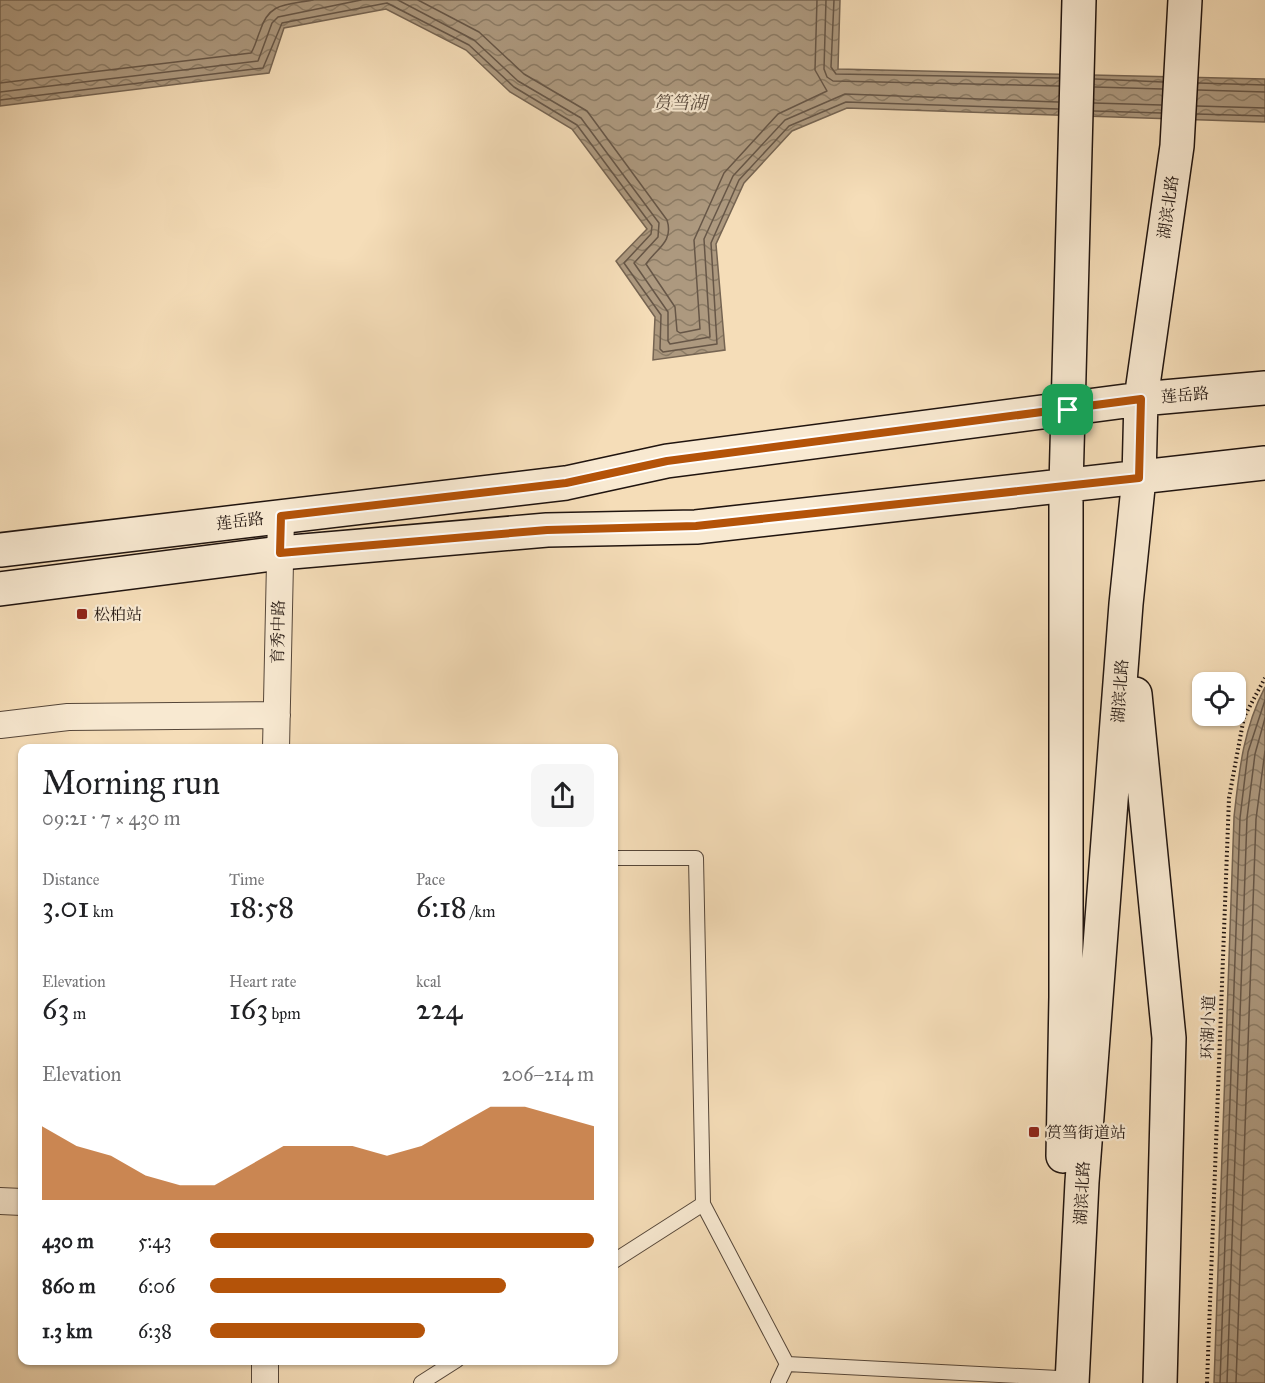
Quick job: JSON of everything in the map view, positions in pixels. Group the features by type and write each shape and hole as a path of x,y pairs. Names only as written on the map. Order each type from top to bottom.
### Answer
{"main road":[{"path":"1063,1381 1066,486 1073,125 1079,0"},
{"name":"湖滨北路","path":"1063,1381 1082,1182 1126,604 1139,478 1141,399 1177,146 1185,0"},
{"name":"莲岳路","path":"0,550 566,483 667,461 1141,399 1265,388"},
{"path":"0,590 280,553 547,530 696,526 1265,463"},
{"path":"1126,604 1169,1038 1160,1383"}],"street":[{"name":"育秀中路","path":"276,744 281,516"},
{"path":"0,725 68,717 277,715"},
{"path":"0,1201 18,1202"},
{"path":"265,1365 265,1383"}],"lane":[{"path":"618,858 696,858 703,1204 787,1364"},
{"path":"618,1258 703,1204"},
{"path":"787,1364 1063,1381"},
{"path":"778,1383 787,1364"},
{"path":"421,1383 449,1365"}],"path":[{"name":"环湖小道","path":"1207,1383 1230,798 1244,717 1265,678"}],"water":[{"name":"筼筜湖","path":"0,0 840,0 838,69 1265,79 1265,122 847,108 792,131 744,183 716,244 725,350 653,360 655,317 616,261 647,229 572,129 510,92 466,50 386,9 284,28 269,73 0,106"},
{"path":"1265,687 1265,1383 1214,1383 1234,817 1240,767 1247,735"}],"place":[{"name":"松柏站","path":"82,614"},
{"name":"筼筜街道站","path":"1034,1132"}],"route":[{"path":"1141,399 1139,478 696,526 547,530 280,553 281,516 566,483 667,461 1068,410 1141,399"}]}
